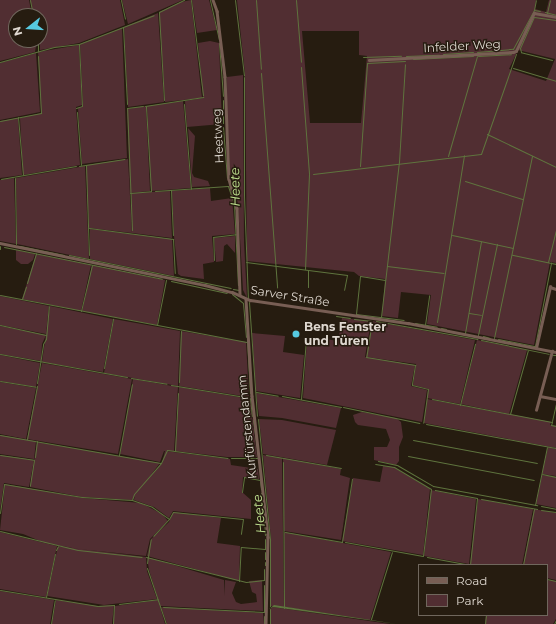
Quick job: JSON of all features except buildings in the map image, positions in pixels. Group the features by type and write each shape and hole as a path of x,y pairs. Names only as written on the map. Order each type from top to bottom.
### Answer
{"street":[{"name":"Heetweg","path":"213,0 217,11 225,78 229,179 237,208 240,296"},
{"name":"Infelder Weg","path":"369,60 513,52 516,51 534,12 556,18"},
{"name":"Sarver Straße","path":"0,243 205,285 246,299 408,323 556,352"},
{"path":"536,348 550,287 556,289"},
{"name":"Kurfürstendamm","path":"246,299 268,536 266,624"},
{"path":"536,410 552,352"},
{"path":"540,396 556,399"}],"green space":[{"path":"0,0 29,0 30,8 8,8 8,48 36,48 35,52 0,61"},
{"path":"30,0 120,0 125,25 79,43 40,50 40,48 48,48 48,8 32,8"},
{"path":"122,0 183,0 128,24"},
{"path":"191,0 202,98 165,102 159,12 181,2"},
{"path":"192,0 209,0 217,30 197,33"},
{"path":"237,0 536,0 535,9 546,12 549,0 556,0 556,263 550,262 534,345 427,324 431,295 401,292 398,318 382,316 385,279 359,276 354,272 247,261 245,74","holes":["302,31 359,31 359,55 367,56 361,123 310,123","518,50 555,59 546,81 509,69"]},
{"path":"158,13 164,102 128,107 124,27"},
{"path":"122,28 127,158 82,164 78,108 83,106 80,44"},
{"path":"210,41 219,43 222,124 187,127 185,101 203,98 198,43"},
{"path":"79,45 82,105 76,107 80,165 23,175 20,118 41,113 38,52"},
{"path":"36,53 40,112 0,120 0,63"},
{"path":"243,75 244,242 247,298 243,290 238,204 230,171 227,103 227,77"},
{"path":"183,101 191,188 151,191 147,106"},
{"path":"146,106 150,191 130,193 127,109"},
{"path":"18,118 22,175 0,178 0,121"},
{"path":"188,128 195,136 192,173 194,177 208,181 210,186 192,187"},
{"path":"128,159 132,233 89,228 86,165"},
{"path":"85,166 89,259 17,244 16,178"},
{"path":"14,178 16,244 0,241 0,180"},
{"path":"210,188 211,201 232,198 235,234 212,236 214,262 203,264 204,279 181,276 178,274 174,236 172,191"},
{"path":"170,191 172,238 132,233 131,193"},
{"path":"90,229 172,239 174,276 90,259"},
{"path":"235,236 235,253 227,244 224,246 223,261 216,262 214,238"},
{"path":"16,250 35,254 33,260 28,264 21,264 16,260"},
{"path":"36,254 91,265 81,311 22,299"},
{"path":"92,265 165,280 157,325 82,311"},
{"path":"0,296 49,306 46,334 0,325"},
{"path":"50,306 113,319 103,372 42,362"},
{"path":"342,318 371,321 365,357 415,365 411,386 427,390 422,422 303,398 307,340 325,343 326,339 338,341"},
{"path":"114,319 180,331 178,386 104,373"},
{"path":"372,321 475,340 460,404 427,398 428,389 413,385 416,364 366,357"},
{"path":"0,326 46,335 42,344 41,361 0,354"},
{"path":"181,331 246,342 249,397 179,386"},
{"path":"252,333 285,336 283,352 304,355 300,398 256,391"},
{"path":"477,340 527,350 509,414 461,404"},
{"path":"0,355 40,363 36,387 0,381"},
{"path":"42,363 132,379 118,454 27,439"},
{"path":"133,379 178,387 174,451 164,451 160,462 120,454"},
{"path":"0,382 36,388 26,439 0,434"},
{"path":"179,387 250,399 257,457 227,457 175,451"},
{"path":"256,393 341,408 336,428 282,418 259,416"},
{"path":"427,399 551,422 550,425 556,426 556,448 424,423"},
{"path":"362,412 396,418 401,422 403,437 399,447 399,461 396,465 374,460 374,447 387,447 390,440 386,429 358,425 355,422 353,415"},
{"path":"259,419 282,420 336,430 327,465 263,454"},
{"path":"0,435 36,441 34,459 0,454"},
{"path":"37,442 160,463 132,500 82,497 30,487"},
{"path":"548,447 556,449 556,476 542,474"},
{"path":"165,451 230,459 231,465 258,469 259,479 243,477 242,492 251,500 251,519 173,511 169,518 154,507 134,500 135,494 162,463"},
{"path":"0,455 34,460 29,487 4,483 0,510"},
{"path":"263,455 282,458 284,607 270,606 271,539"},
{"path":"283,458 341,469 340,475 350,478 341,540 284,531"},
{"path":"383,466 393,467 430,489 423,555 342,541 353,478 380,482"},
{"path":"542,475 556,477 556,508 536,504"},
{"path":"5,484 83,498 141,503 162,514 168,521 150,539 146,556 78,549 45,543 23,534 0,530"},
{"path":"431,490 476,499 469,564 424,556"},
{"path":"478,499 533,509 522,564 470,564"},
{"path":"534,509 556,513 556,580 548,578 548,564 523,564"},
{"path":"173,512 221,518 217,543 240,546 239,581 147,556 151,539 169,522"},
{"path":"0,532 57,546 46,597 0,589"},
{"path":"284,532 391,552 370,620 285,607"},
{"path":"58,546 146,557 147,571 157,599 104,605 47,596"},
{"path":"147,557 224,580 224,596 225,580 236,582 232,593 236,602 241,604 257,602 256,594 252,592 249,581 262,580 263,611 160,606 149,570"},
{"path":"548,580 556,581 556,619 553,624 485,624 486,616 548,616"},
{"path":"0,591 54,600 50,624 0,624"},
{"path":"56,600 97,606 114,605 112,624 52,624"},
{"path":"158,600 165,624 113,624 115,606"},
{"path":"161,607 263,613 264,624 167,624"},
{"path":"273,607 390,624 271,624 270,609"}],"shaded area":[{"path":"274,605 397,624 273,607 269,609"}],"waterway":[{"path":"30,0 32,8"},
{"path":"121,0 125,19"},
{"path":"164,100 159,12 184,0"},
{"path":"191,0 203,95"},
{"path":"210,0 219,40"},
{"name":"Heete","path":"235,0 244,75"},
{"path":"256,0 261,69"},
{"path":"296,0 301,62"},
{"path":"477,52 513,49 534,10 536,0"},
{"path":"547,13 550,0"},
{"path":"534,10 540,11"},
{"path":"545,12 556,15"},
{"path":"0,62 54,47 79,44 154,15"},
{"path":"552,60 521,52 520,48 534,17 556,20"},
{"path":"123,27 127,104"},
{"path":"219,43 223,96"},
{"path":"76,108 82,106 79,44"},
{"path":"443,54 473,52"},
{"path":"478,56 511,54"},
{"path":"313,174 481,154 516,54"},
{"path":"406,56 439,55"},
{"path":"0,121 41,113 38,56"},
{"path":"363,57 401,56"},
{"path":"413,59 473,56"},
{"path":"448,156 477,56"},
{"path":"360,166 367,63 405,61"},
{"path":"381,317 399,162 405,64"},
{"path":"301,67 309,174 305,269"},
{"path":"513,68 556,81"},
{"path":"261,73 277,287"},
{"name":"Heete","path":"244,77 244,196 248,298"},
{"path":"145,106 203,97"},
{"path":"223,100 223,123"},
{"path":"184,104 191,189"},
{"path":"132,230 127,108 143,106"},
{"path":"130,193 151,191 146,106"},
{"path":"77,112 81,165"},
{"path":"18,117 23,175"},
{"path":"223,127 227,178"},
{"path":"487,134 556,167"},
{"path":"437,322 464,155"},
{"path":"494,338 532,156"},
{"path":"79,166 124,159"},
{"path":"86,165 89,255"},
{"path":"1,179 76,166"},
{"path":"15,178 16,244"},
{"path":"465,181 522,199"},
{"path":"155,191 228,186 234,204 238,285"},
{"path":"171,190 173,235"},
{"path":"89,228 173,239 175,273"},
{"path":"548,262 556,231"},
{"path":"214,260 213,237 236,234"},
{"path":"452,235 513,248"},
{"path":"465,333 481,241"},
{"path":"478,335 497,244"},
{"path":"20,246 64,255"},
{"path":"4,247 162,279"},
{"path":"27,283 36,253"},
{"path":"69,255 231,288"},
{"path":"498,339 535,346 551,263 512,255"},
{"path":"246,262 347,275 344,290"},
{"path":"551,263 556,264"},
{"path":"81,311 92,265"},
{"path":"387,266 444,273"},
{"path":"308,270 308,287"},
{"path":"385,280 360,276 356,314 404,320"},
{"path":"157,325 166,280"},
{"path":"171,281 227,293"},
{"path":"22,299 26,287"},
{"path":"233,289 239,290"},
{"path":"232,294 243,303 246,337"},
{"path":"0,295 247,342"},
{"path":"425,325 429,295"},
{"name":"Heete","path":"249,302 257,416"},
{"path":"37,383 43,344 46,339 49,306"},
{"path":"469,313 481,315"},
{"path":"336,316 350,318"},
{"path":"104,368 113,319"},
{"path":"354,319 372,321 366,357 415,365 412,385 428,389 423,423"},
{"path":"376,321 477,339"},
{"path":"415,323 437,327"},
{"path":"0,325 46,335"},
{"path":"441,328 446,329"},
{"path":"179,382 181,331"},
{"path":"483,336 490,338"},
{"path":"247,340 250,393"},
{"path":"301,399 306,340"},
{"path":"481,340 549,354"},
{"path":"460,405 475,344"},
{"path":"510,414 528,350"},
{"path":"0,354 127,377"},
{"path":"131,378 167,384"},
{"path":"0,381 36,387"},
{"path":"119,455 132,384"},
{"path":"171,385 245,397"},
{"path":"27,439 37,386"},
{"path":"256,392 278,396"},
{"path":"175,451 178,393"},
{"path":"282,396 341,407"},
{"path":"250,398 252,416"},
{"path":"432,399 552,422 551,425 556,426"},
{"path":"552,421 556,404"},
{"path":"343,407 419,423"},
{"name":"Heete","path":"258,419 270,540 270,606"},
{"path":"253,420 258,455"},
{"path":"426,424 556,448"},
{"path":"0,435 161,463"},
{"path":"413,440 537,463"},
{"path":"35,457 37,441"},
{"path":"535,505 547,447"},
{"path":"132,500 134,494 161,463 167,450 227,458"},
{"path":"0,455 34,460 30,486"},
{"path":"266,455 341,468"},
{"path":"408,456 534,480"},
{"path":"231,458 258,458"},
{"path":"378,461 397,465 433,486 537,505"},
{"path":"283,462 284,608"},
{"path":"345,542 423,556 431,489 394,467 375,464"},
{"path":"542,474 556,477"},
{"path":"242,492 244,477 260,480"},
{"path":"285,532 342,542 352,479"},
{"path":"260,481 261,489"},
{"path":"0,513 4,484 82,497 132,500 152,507 169,519 153,536"},
{"path":"435,490 477,498 470,564"},
{"path":"261,493 263,512"},
{"path":"481,499 537,509"},
{"path":"541,506 556,509"},
{"path":"523,564 534,509"},
{"path":"541,510 556,512"},
{"path":"169,519 173,512 243,519 241,534"},
{"path":"264,517 265,535"},
{"path":"0,531 78,550 142,557"},
{"path":"147,563 151,539"},
{"path":"239,581 241,547 265,549 265,539"},
{"path":"56,550 58,546"},
{"path":"265,552 265,559"},
{"path":"371,619 392,552"},
{"path":"46,597 55,554"},
{"path":"146,557 246,582 264,580 264,569"},
{"path":"427,557 465,564"},
{"path":"147,568 166,624"},
{"path":"548,579 556,581"},
{"path":"163,607 264,612 264,585"},
{"path":"0,590 98,606 114,605 113,624"},
{"path":"119,604 158,599"},
{"path":"51,624 55,600"},
{"path":"270,609 270,624"},
{"path":"264,616 264,624"},
{"path":"485,624 486,616"},
{"path":"554,624 556,620"}],"place":[{"name":"Bens Fenster und Türen","path":"296,334"}]}
